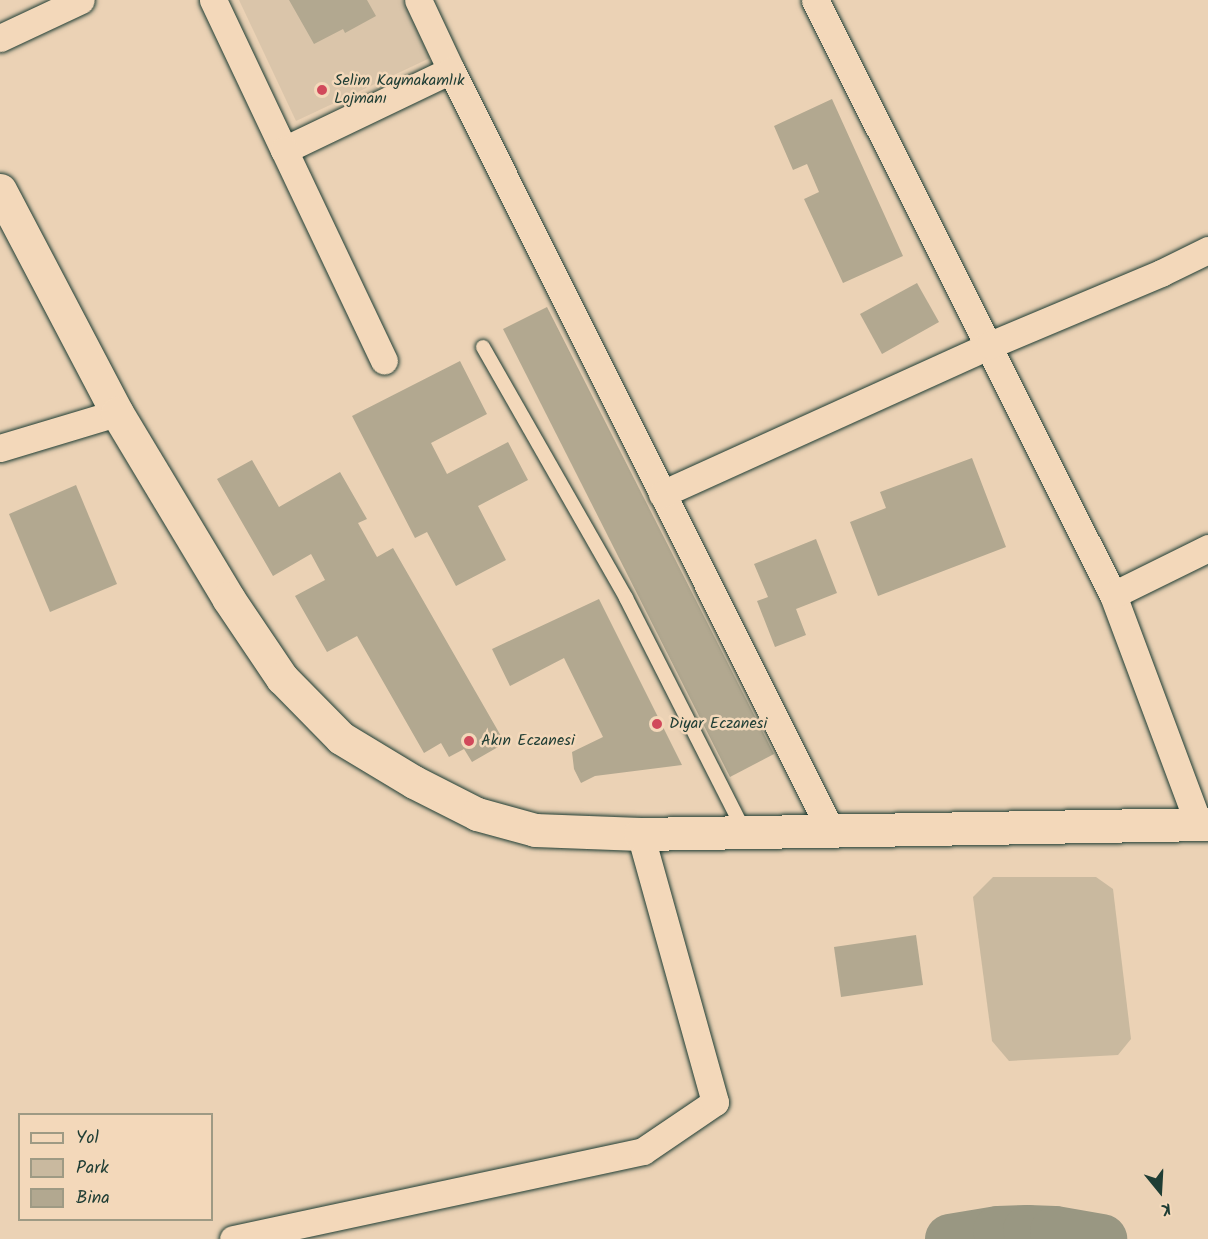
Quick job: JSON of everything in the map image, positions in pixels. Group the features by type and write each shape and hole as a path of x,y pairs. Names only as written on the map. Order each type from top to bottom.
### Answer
{"main road":[{"path":"0,189 117,413 228,598 282,678 341,738 414,782 477,814 535,830 640,834 1203,824"}],"street":[{"path":"0,38 81,0"},
{"path":"213,0 384,361"},
{"path":"418,0 831,831"},
{"path":"815,0 990,345 1113,595 1203,824"},
{"path":"284,150 452,70"},
{"path":"662,494 990,345 1161,273 1208,250"},
{"path":"0,448 117,413"},
{"path":"1113,595 1208,548"},
{"path":"233,1239 643,1151 715,1102 640,834"}],"lane":[{"path":"483,346 626,598 745,833"}],"shaded area":[{"name":"Selim Kaymakamlık Lojmanı","path":"239,0 403,0 430,58 296,121"}],"green space":[{"path":"993,877 1096,877 1113,889 1131,1039 1118,1055 1009,1061 992,1041 973,897"}],"building":[{"name":"Selim Kaymakamlık Lojmanı","path":"289,0 367,0 376,16 345,33 343,29 314,44"},
{"path":"832,99 903,256 843,283 804,199 819,192 807,164 793,170 774,126"},
{"path":"917,283 939,322 882,354 860,314"},
{"path":"547,307 774,754 730,777 503,329"},
{"path":"460,361 487,414 431,443 447,474 508,442 528,480 478,506 506,560 456,586 427,532 415,538 352,416"},
{"path":"972,458 1006,547 878,596 850,522 886,508 880,492"},
{"path":"252,460 279,507 340,472 367,519 358,523 377,557 393,548 505,743 472,762 464,749 449,757 441,743 424,753 357,636 327,652 295,596 325,580 311,554 273,576 217,479"},
{"path":"76,485 117,584 50,612 9,514"},
{"path":"816,539 837,593 796,609 806,635 775,647 757,601 768,597 754,564"},
{"path":"599,599 682,765 595,776 581,783 574,769 572,752 603,737 564,658 510,686 492,649"},
{"path":"916,935 923,985 841,997 834,947"}],"waterway":[{"path":"950,1239 998,1231 1028,1230 1055,1231 1102,1239"}],"place":[{"name":"Selim Kaymakamlık Lojmanı","path":"322,90"},
{"name":"Diyar Eczanesi","path":"657,724"},
{"name":"Akın Eczanesi","path":"469,741"}]}
